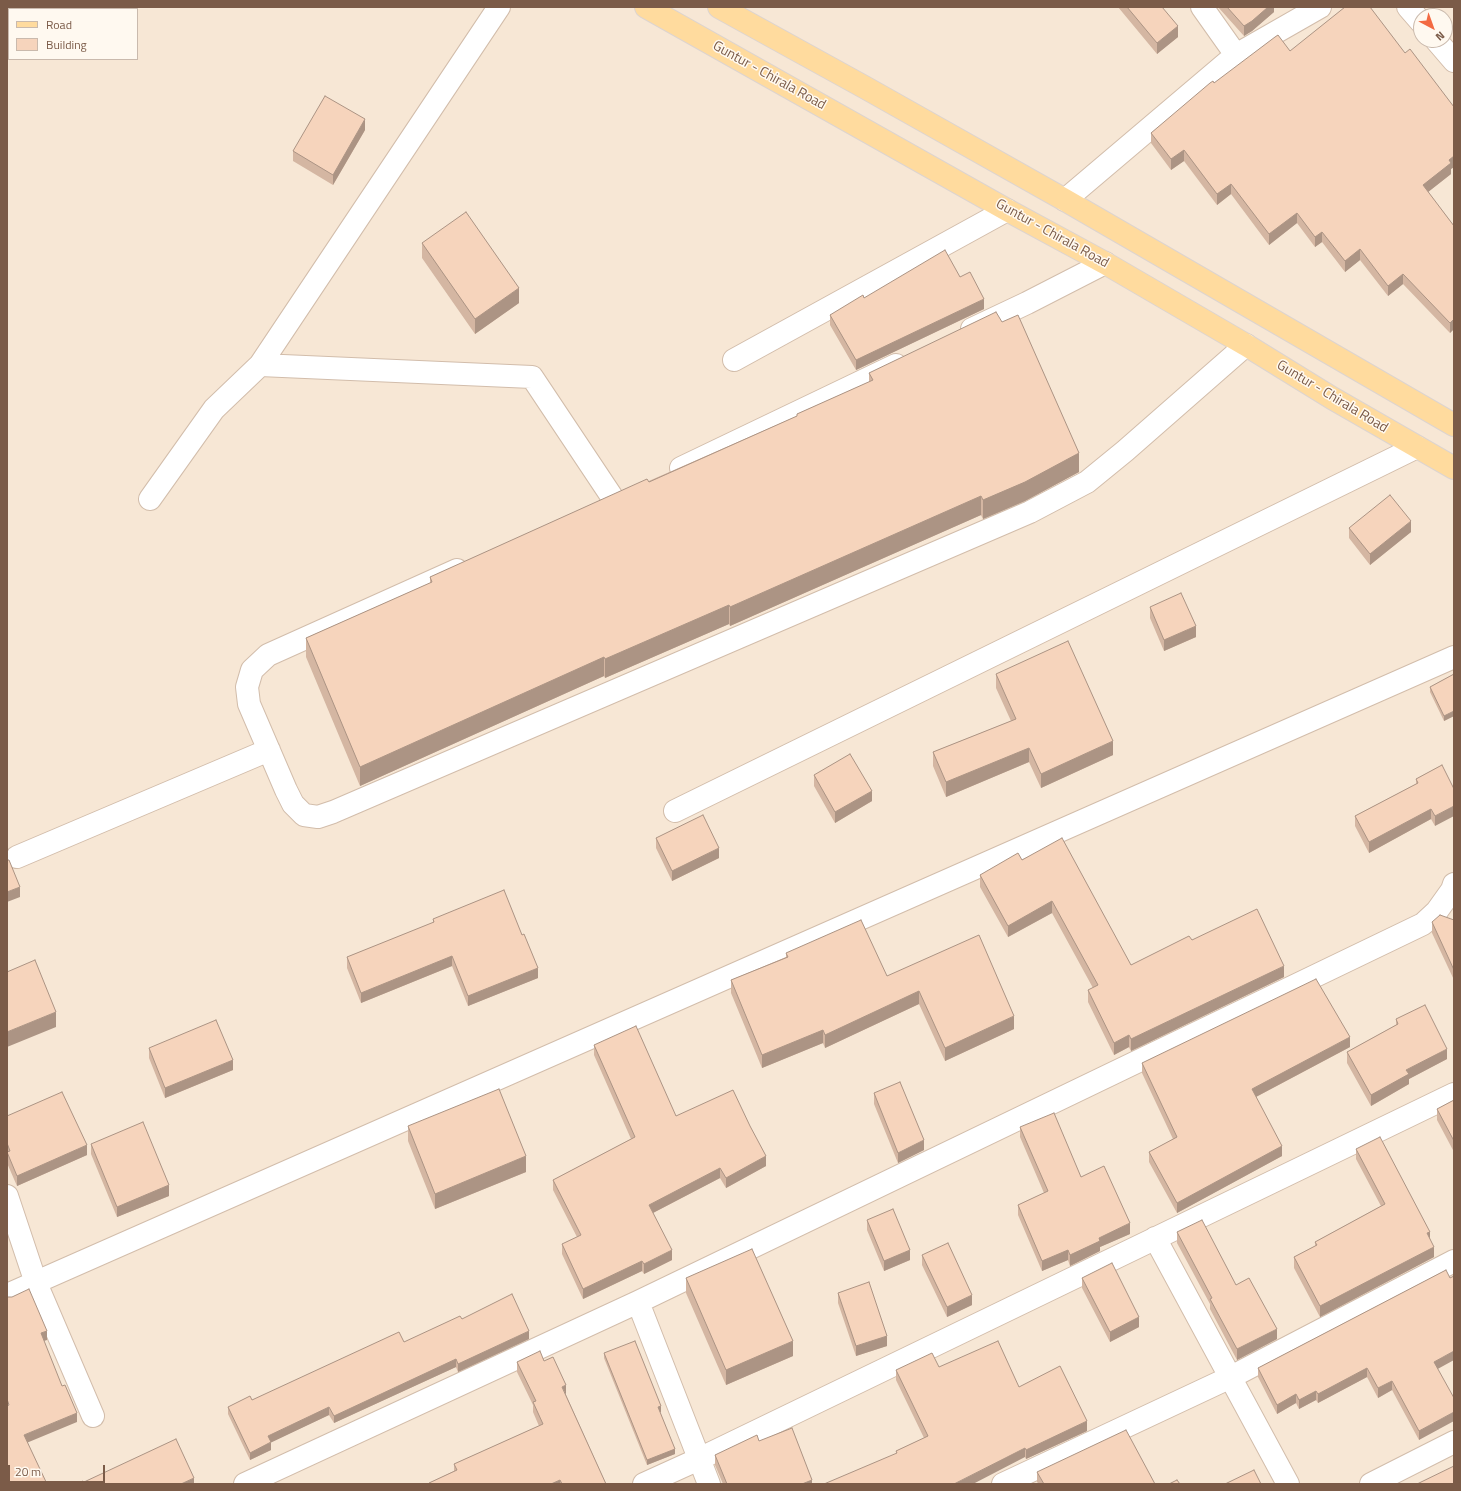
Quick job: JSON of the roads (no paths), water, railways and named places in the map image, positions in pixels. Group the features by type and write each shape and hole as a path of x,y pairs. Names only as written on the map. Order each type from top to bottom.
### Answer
{"main road":[{"name":"Guntur - Chirala Road","path":"646,7 1007,210 1105,263 1246,345 1332,398 1454,468"},
{"path":"719,7 1065,200 1454,424"}],"street":[{"path":"150,499 214,409 260,365 499,7"},
{"path":"1202,7 1236,55"},
{"path":"1065,200 1236,55 1320,7"},
{"path":"1443,48 1454,61"},
{"path":"734,360 1007,210"},
{"path":"958,335 1027,304 1105,263"},
{"path":"477,562 268,655 252,670 247,687 249,704 293,804 304,815 318,817 333,812 1042,506 1087,482 1125,451 1246,345"},
{"path":"664,476 915,356"},
{"path":"260,365 532,377 621,497 592,510"},
{"path":"675,811 1417,447"},
{"path":"7,1295 1454,657"},
{"path":"16,857 269,750"},
{"path":"245,1484 638,1302 1423,924 1437,911 1452,890 1454,884"},
{"path":"644,1484 699,1459 1454,1094"},
{"path":"7,1196 36,1283 92,1416"},
{"path":"1155,1238 1288,1484"},
{"path":"1003,1484 1231,1377 1454,1261"},
{"path":"638,1302 709,1484"},
{"path":"1371,1484 1454,1442"}]}
